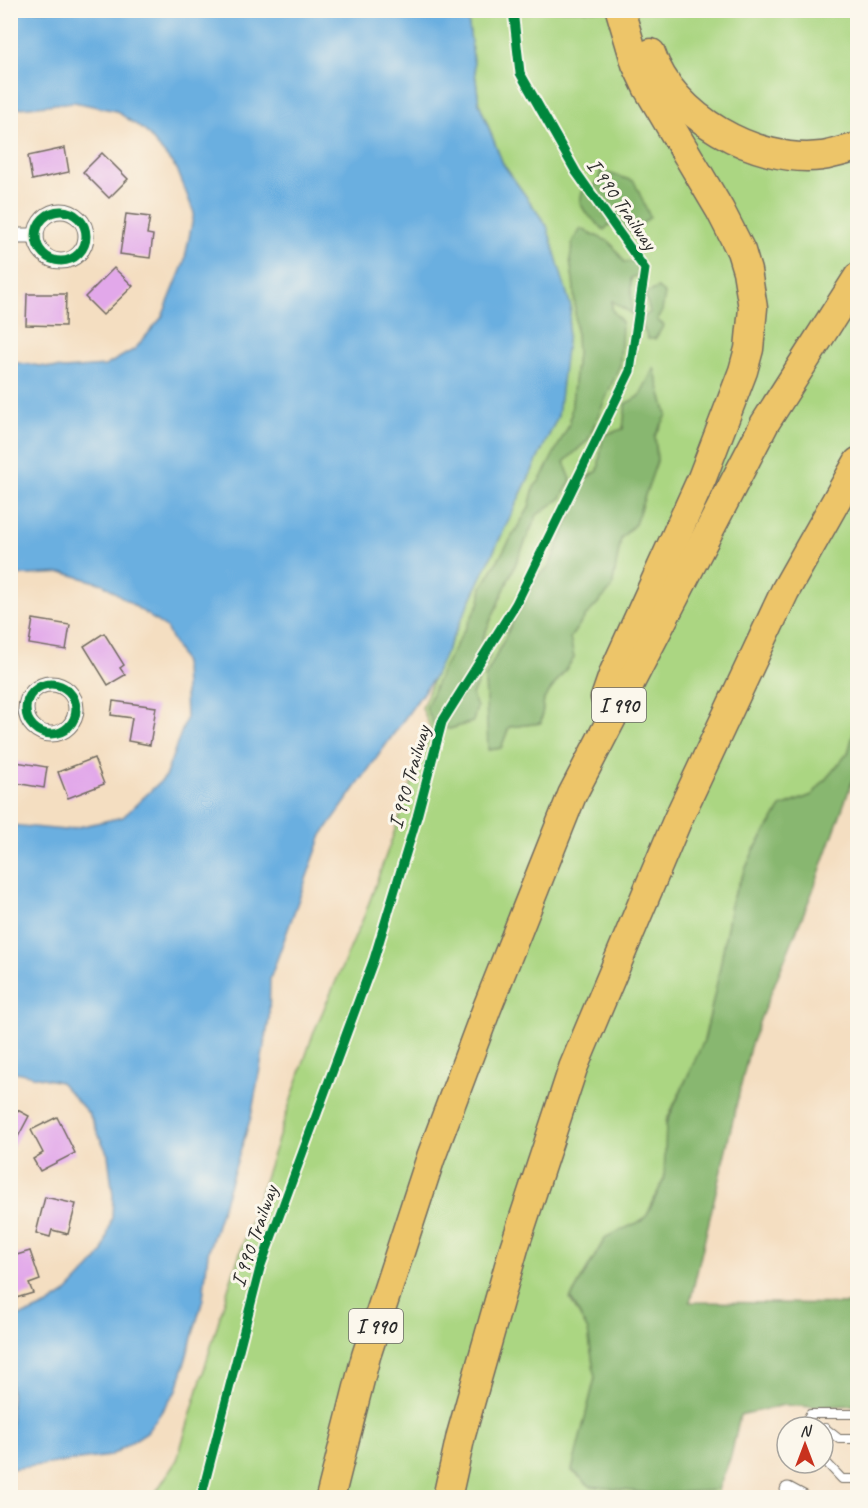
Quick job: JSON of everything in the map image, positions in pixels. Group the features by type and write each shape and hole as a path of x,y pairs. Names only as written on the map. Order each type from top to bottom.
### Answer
{"highway":[{"path":"572,795 614,672 702,478 739,382 749,349 752,325 751,291 741,251 720,210 647,87 636,64 621,10"},
{"path":"638,10 652,57 668,84 683,103 714,129 746,145 778,154 821,156 858,147"},
{"name":"I 990","path":"330,1497 366,1356 431,1157 487,1008 572,795 765,423 858,277"},
{"path":"447,1497 461,1435 514,1248 573,1068 692,790 786,591 858,462"}],"street":[{"path":"10,236 36,236"},
{"path":"10,703 26,705"},
{"path":"788,1490 802,1497"}],"lane":[{"path":"809,1415 858,1414"},
{"path":"835,1436 838,1439 858,1439"},
{"path":"835,1472 842,1479 858,1479"}],"green space":[{"path":"467,11 857,11 857,722 848,753 812,795 781,807 755,848 733,896 718,980 703,1044 666,1121 665,1176 645,1220 605,1238 570,1299 588,1331 595,1378 572,1471 590,1486 657,1494 718,1490 719,1497 152,1498 177,1460 229,1286 313,1034 365,914 431,729 422,708 434,677 558,416 547,226 503,164 479,103","holes":["601,171 633,232 609,225 597,184","610,242 625,263 641,274 631,277 631,313 612,300 612,310 622,322 588,440 564,462 571,480 561,498 537,515 482,640 490,655 472,695 473,722 450,729 441,672 480,602 482,587 529,508 534,487 540,481 570,423 577,354 574,288 570,259","654,369 667,415 655,436 657,461 635,524 621,538 612,588 584,618 570,638 574,658 544,699 541,723 509,727 501,748 489,750 485,678 534,579 549,567 586,478 598,472 603,435 623,429 626,404 639,397"]},
{"path":"601,171 634,181 650,217 633,232 609,225 604,230 586,213 580,203 582,191 597,184"},
{"path":"581,229 610,242 625,263 635,260 642,274 631,278 632,314 612,301 612,310 622,322 620,365 588,440 564,462 571,480 561,498 537,515 482,640 490,655 472,695 477,707 473,722 449,729 434,725 426,708 441,672 480,602 482,587 529,508 534,487 570,423 577,354 574,288 570,259 573,240"},
{"path":"658,288 665,294 662,311 657,320 664,325 655,339 648,339 640,321 650,312 645,294"},
{"path":"654,368 667,415 655,436 657,461 635,524 621,538 612,588 584,618 570,638 574,658 544,699 541,723 509,727 501,748 488,750 485,678 534,579 549,567 586,478 598,471 603,435 623,429 626,403 639,397"},
{"path":"857,722 857,768 812,893 750,1047 690,1302 857,1304 857,1405 812,1407 784,1405 740,1415 731,1456 718,1490 657,1494 590,1486 572,1470 595,1378 588,1331 571,1298 606,1237 641,1221 647,1215 664,1179 666,1124 705,1038 732,899 754,850 781,807 812,795 848,753"}],"water":[{"path":"11,10 467,11 479,103 503,164 547,226 571,307 558,416 434,677 322,835 270,979 269,1020 251,1117 208,1253 203,1299 177,1390 147,1432 110,1456 11,1469 11,1318 48,1305 65,1294 91,1267 103,1252 112,1217 113,1196 108,1155 89,1114 60,1082 11,1071 11,825 65,830 123,817 165,777 186,719 184,663 166,628 103,584 65,573 11,576 11,362 64,369 105,366 135,349 162,317 184,263 194,213 177,169 145,131 116,111 74,102 11,109"}],"building":[{"path":"65,148 69,172 32,180 28,156"},
{"path":"102,153 128,179 109,198 83,172"},
{"path":"126,214 150,217 147,234 153,235 150,258 120,254"},
{"path":"114,268 133,286 103,315 85,297"},
{"path":"27,294 66,294 65,326 26,325"},
{"path":"33,619 70,625 66,650 29,644"},
{"path":"104,633 124,665 120,668 125,675 108,685 84,646"},
{"path":"113,701 156,707 150,745 128,741 132,718 111,715"},
{"path":"94,758 104,784 68,798 58,772"},
{"path":"10,761 47,767 44,788 10,782"},
{"path":"10,1106 29,1116 10,1152"},
{"path":"57,1117 75,1153 40,1171 33,1159 43,1153 31,1130"},
{"path":"45,1197 76,1204 68,1234 52,1230 50,1237 36,1233"},
{"path":"30,1251 40,1280 29,1284 33,1293 16,1298 13,1289 10,1290 10,1257"}],"cycle path":[{"name":"I 990 Trailway","path":"201,1498 260,1268 374,959 417,817 442,722 516,604 630,371 645,269 576,172 520,73 513,10"},
{"path":"61,211 75,215 82,222 86,236 82,250 75,257 61,261 47,257 40,250 36,236 40,222 47,215 61,211"},
{"path":"51,684 65,688 72,695 76,709 72,723 65,730 51,734 37,730 30,723 26,709 30,695 37,688 51,684"}]}
